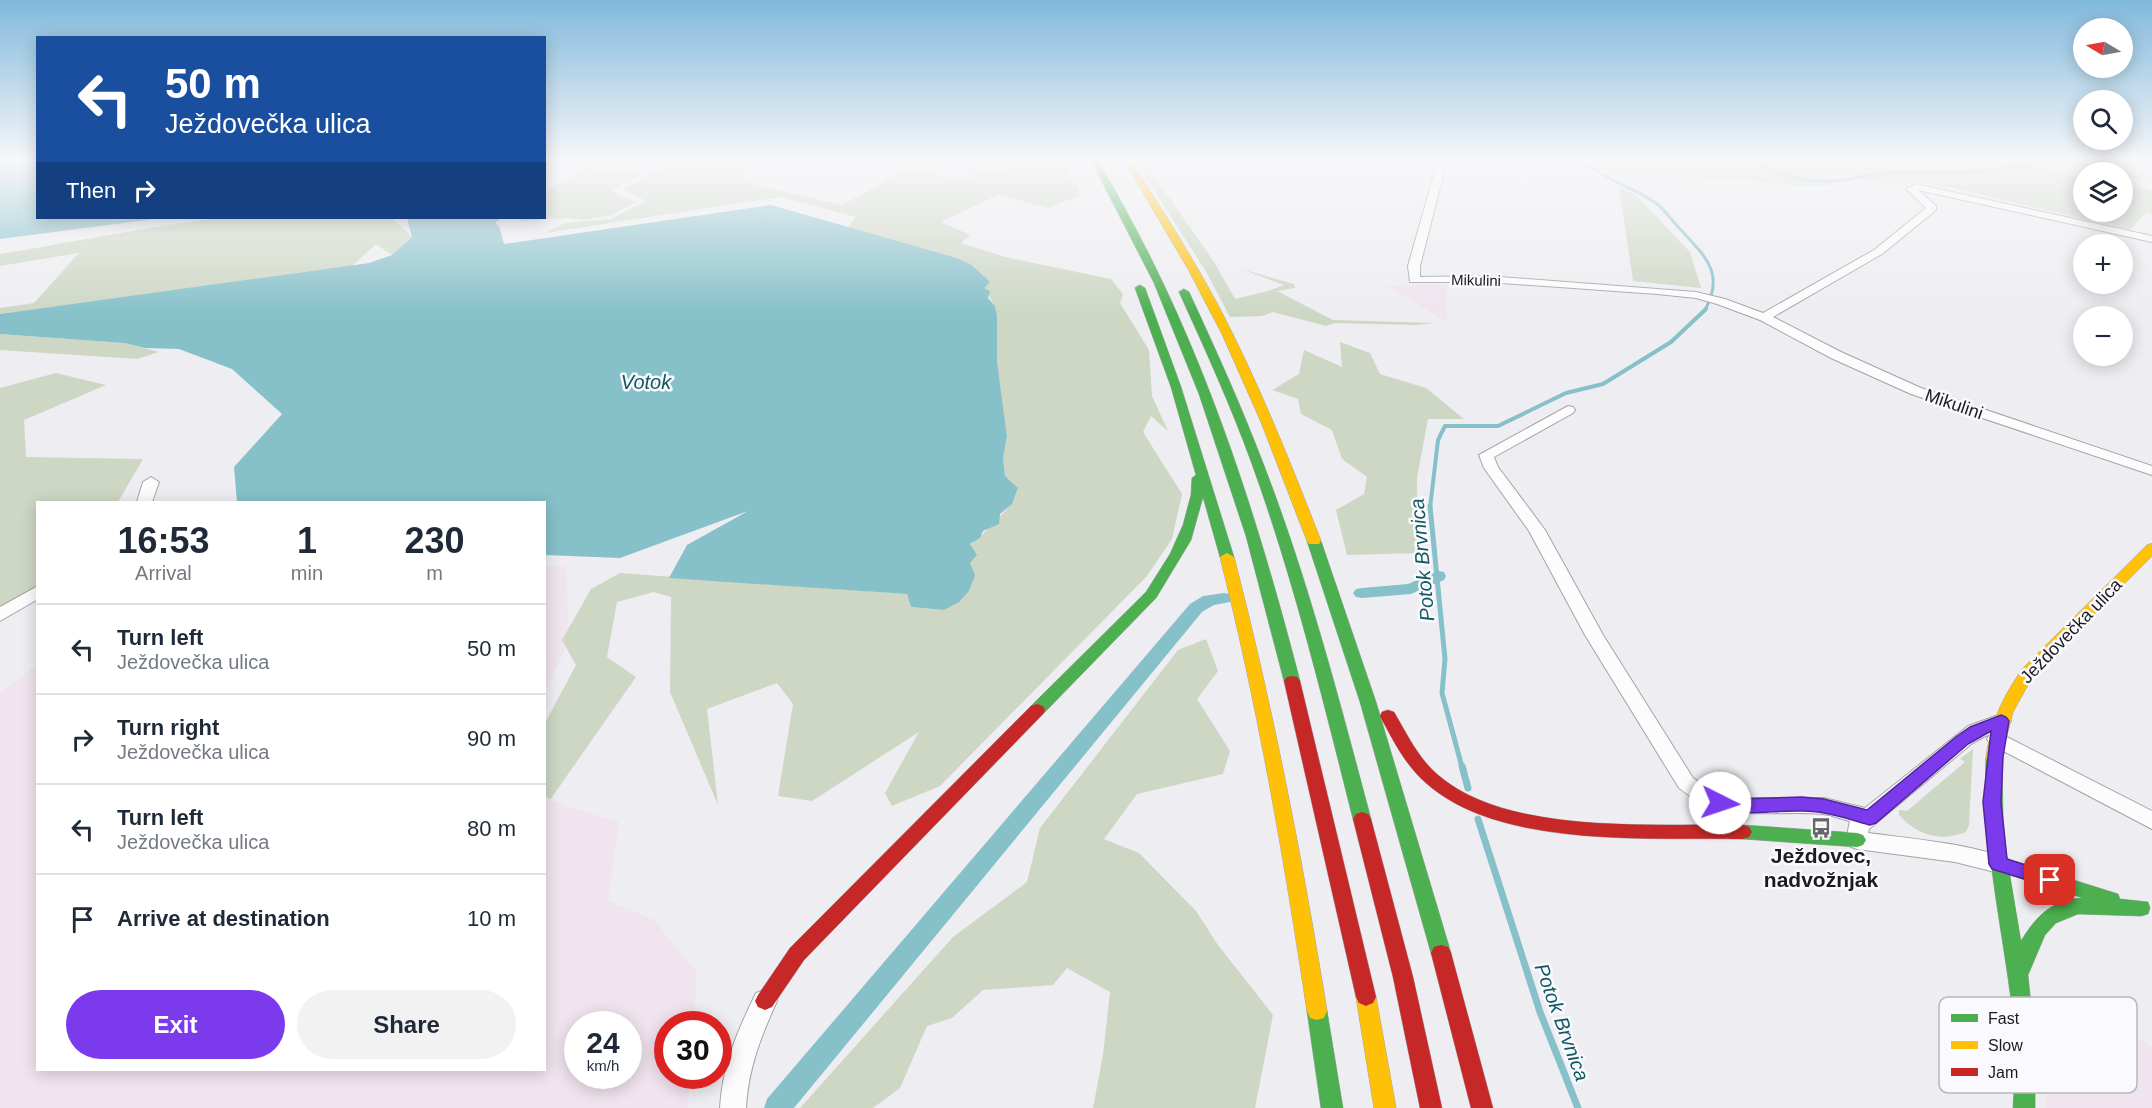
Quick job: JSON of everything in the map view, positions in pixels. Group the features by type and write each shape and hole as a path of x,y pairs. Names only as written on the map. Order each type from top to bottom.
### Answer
{"main road":[{"path":"1122,212 1154,269 1210,403 1253,534 1284,644 1356,950 1385,1108"},
{"path":"1160,212 1194,266 1261,407 1311,532 1357,662 1445,964 1482,1108"},
{"path":"1133,270 1162,344 1197,445 1247,638 1307,942 1332,1108"},
{"path":"1178,278 1260,467 1314,636 1403,977 1431,1108"},
{"path":"765,1001 797,954 1151,595 1170,567 1194,523 1200,494 1197,445"},
{"name":"Ježdovečka ulica","path":"2020,997 1999,864 1992,802 1999,730 2011,695 2028,672 2152,548"},
{"path":"1357,662 1374,681 1391,724 1412,763 1444,789 1462,800 1504,816 1569,826 1766,832 1857,840"},
{"path":"1999,864 2146,910"},
{"path":"2018,977 2028,945 2037,928 2050,913 2081,906 2146,910"},
{"name":"Ježdovečka ulica","path":"2024,1108 2025,1093"}],"street":[{"name":"Mikulini","path":"1428,212 1414,266 1414,280 1487,279 1696,295 1721,301 1764,317 1836,356 1916,391 2152,471"},
{"path":"1764,317 1878,252 1927,212"},
{"path":"2031,212 2152,239"},
{"path":"1568,410 1486,455 1491,468 1537,530 1600,645 1686,783 1699,793 1720,803 1738,806 1802,804 1824,806 1870,818"},
{"path":"144,501 151,482"},
{"path":"0,615 36,592"},
{"path":"1999,864 1946,852 1857,840 1856,833 1858,826 1975,731 1999,730 2152,821"},
{"path":"734,1108 738,1064 765,1001"}],"shaded area":[{"path":"1447,285 1447,322 1387,286"},
{"path":"546,566 566,567 569,641 546,689"},
{"path":"36,666 36,1071 546,1071 546,799 619,822 608,901 654,920 697,973 695,1011 654,1011 654,1089 689,1089 688,1108 0,1108 0,692"},
{"path":"2137,1038 2152,1047 2152,1108 2046,1108 2046,1093 2137,1093"}],"green space":[{"path":"546,212 617,212 585,220 568,218 519,221 521,219 546,219"},
{"path":"625,212 684,212 545,233 565,223 611,219"},
{"path":"836,212 962,212 941,222 970,235 961,243 1005,257 1111,279 1123,294 1120,303 1149,350 1152,396 1168,431 1151,416 1143,432 1182,494 1172,539 1147,576 940,786 892,806 885,793 919,732 812,801 778,796 793,704 777,683 707,709 718,805 670,692 671,597 654,592 617,602 607,657 636,677 550,800 546,796 546,721 576,665 562,640 591,589 620,573 907,594 911,607 944,610 970,563 970,545 1013,501 1018,488 1005,476 1003,458 1007,436 997,361 997,316 995,306 984,288 984,276 972,265 957,258 848,227 856,217"},
{"path":"1168,212 1179,212 1214,262 1235,299 1284,285 1241,269 1294,284 1295,288 1277,291 1333,320 1435,323 1416,325 1335,323 1326,326 1273,312 1262,316 1230,317 1205,270"},
{"path":"1623,212 1652,212 1690,252 1701,288 1633,281"},
{"path":"2053,212 2073,212 2073,217"},
{"path":"2133,212 2152,212 2152,214 2146,212 2130,230 2096,222 2133,222"},
{"path":"213,219 393,219 412,237 392,255 376,244 352,266 0,314 0,308 34,303 79,253 0,266 0,254"},
{"path":"0,334 124,343 159,352 137,359 0,350"},
{"path":"1340,342 1370,353 1380,374 1426,388 1464,419 1428,419 1417,478 1418,553 1347,555 1336,510 1364,494 1367,477 1342,459 1332,430 1301,414 1298,399 1272,390 1299,374 1304,350 1342,367"},
{"path":"56,373 106,385 24,420 26,457 143,459 119,501 36,501 36,588 0,613 0,388"},
{"path":"1206,639 1218,671 1197,699 1230,751 1223,774 1137,794 1104,839 1139,853 1196,911 1218,945 1273,1015 1255,1108 1093,1108 1103,1055 1110,992 1067,968 1053,985 983,990 952,1018 927,1026 900,1088 873,1108 800,1108 953,937 1027,882 1040,828 1178,650"},
{"path":"1973,749 1969,825 1966,832 1948,837 1930,835 1914,828 1899,815 1899,810 1907,811 1965,762 1960,759"}],"water":[{"path":"0,212 36,212 36,219 154,219 0,239"},
{"name":"Votok","path":"725,212 795,212 957,258 972,265 990,282 984,288 990,291 988,298 995,306 997,361 1007,436 1003,458 1005,476 1018,488 1012,504 1000,514 999,524 983,531 980,538 970,544 977,555 970,563 975,575 969,591 959,602 944,610 911,607 907,594 669,578 687,545 748,511 620,558 546,555 546,501 237,501 234,467 282,414 232,369 179,349 145,348 124,343 0,334 0,314 369,263 392,255 412,237 407,219 501,219 495,223 499,226 504,244"}],"waterway":[{"name":"Potok Brvnica","path":"1664,212 1698,249 1710,267 1713,286 1705,310"},
{"name":"Potok Brvnica","path":"1430,507 1438,440 1445,426 1498,426 1566,393 1603,384 1671,342 1705,310"},
{"name":"Potok Brvnica","path":"1430,507 1445,659 1442,693 1462,767"},
{"path":"1362,593 1411,589 1438,576"},
{"path":"777,1108 1196,608 1209,600 1224,598"},
{"name":"Potok Brvnica","path":"1462,766 1468,788"},
{"name":"Potok Brvnica","path":"1478,819 1540,1012 1578,1108"}],"traffic: fast":[{"path":"1122,212 1159,283 1205,394 1253,536 1292,681"},
{"path":"1140,288 1176,387 1227,557"},
{"path":"1184,292 1241,420 1274,508 1314,640 1362,819"},
{"path":"1037,710 1151,595 1184,540 1194,510 1198,478"},
{"path":"1314,541 1368,702 1441,953"},
{"path":"1994,758 1993,790 1997,852 2020,997"},
{"path":"1743,832 1857,840"},
{"path":"1999,864 2111,899"},
{"path":"2019,972 2028,947 2038,929 2049,917 2062,910 2096,905 2141,908"},
{"path":"1317,1011 1332,1108"},
{"path":"2024,1108 2025,1093"}],"traffic: slow":[{"path":"1159,212 1203,287 1241,363 1314,541"},
{"path":"1994,758 2005,712 2028,672 2152,548"},
{"path":"1227,557 1267,726 1317,1011"},
{"path":"1366,997 1385,1108"}],"traffic: jam":[{"path":"1292,681 1366,997"},
{"path":"765,1001 797,954 1037,710"},
{"path":"1388,716 1410,754 1430,778 1469,803 1505,816 1544,824 1585,828 1743,832"},
{"path":"1362,819 1403,977 1431,1108"},
{"path":"1441,953 1482,1108"}],"place":[{"name":"Ježdovec, nadvožnjak","path":"1821,828"}],"route":[{"path":"1720,803 1738,806 1802,804 1824,806 1870,818 1975,731 2001,721 1995,757 1992,802 1993,827 1999,864 2050,880"}]}
